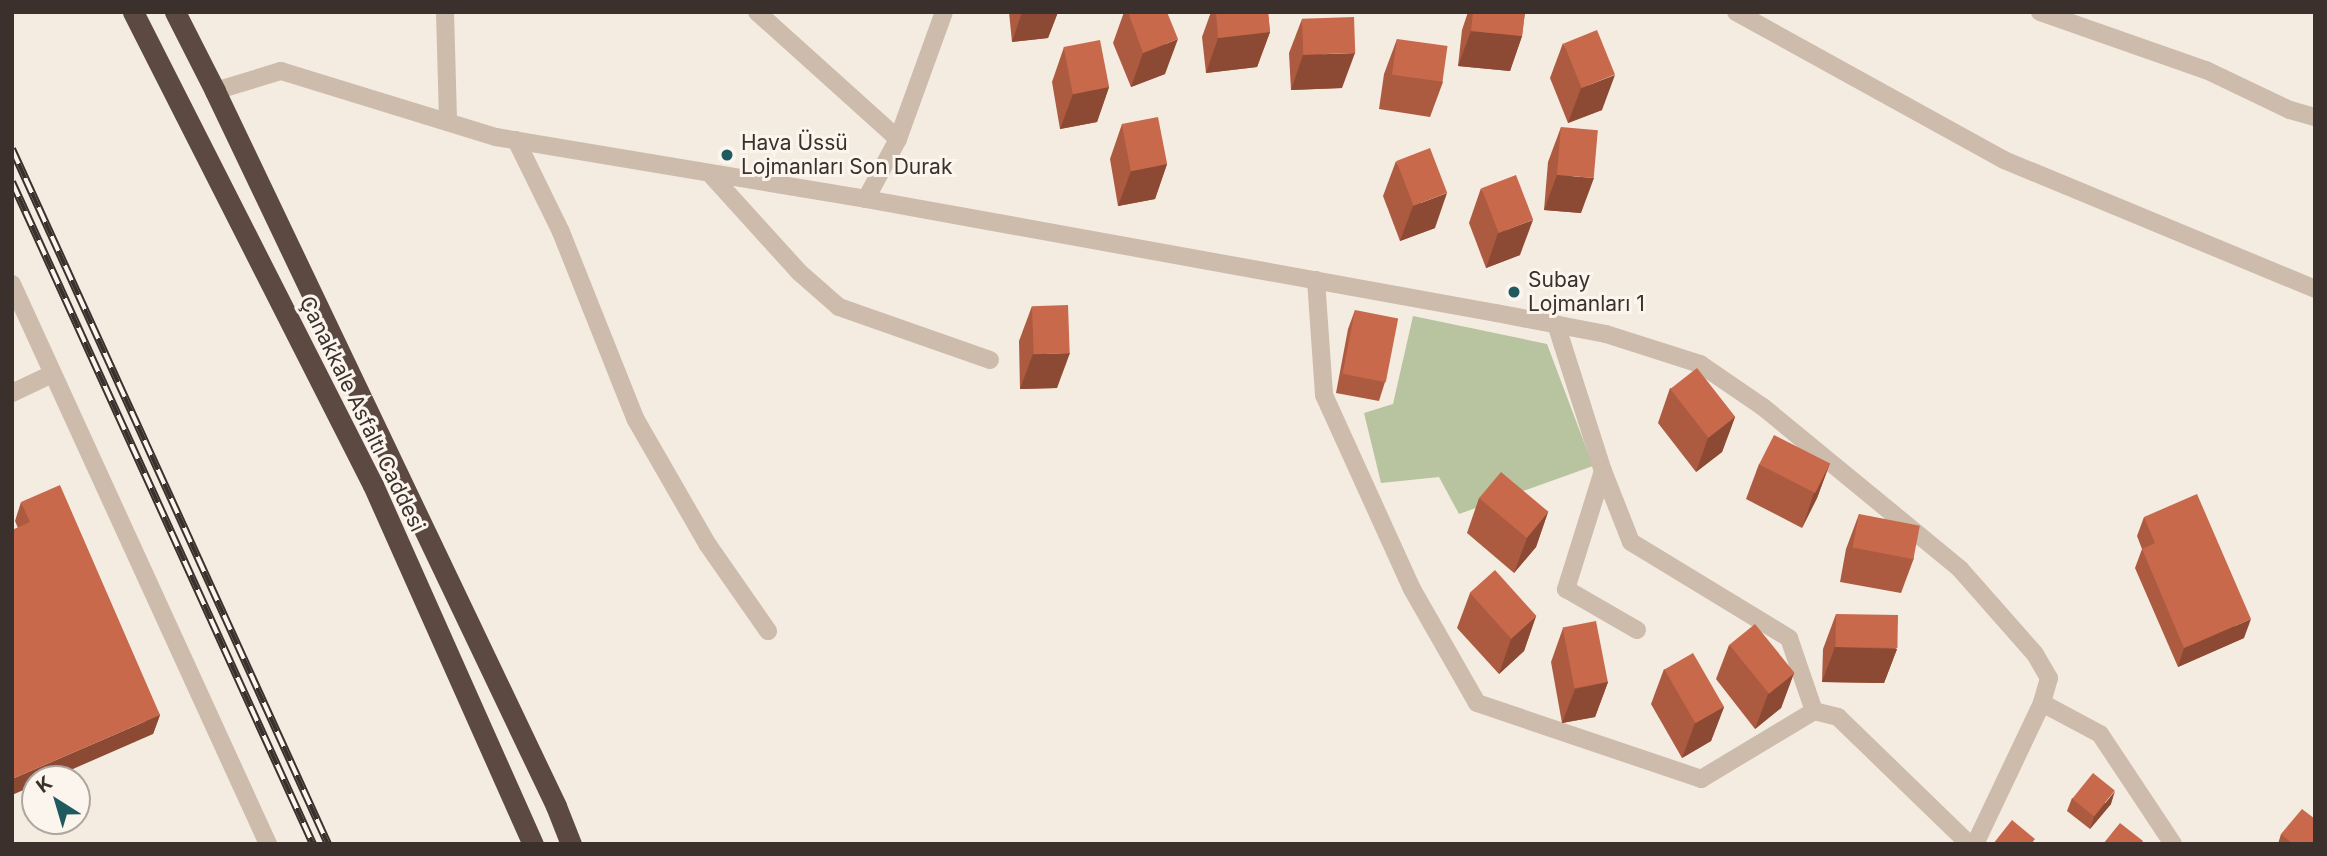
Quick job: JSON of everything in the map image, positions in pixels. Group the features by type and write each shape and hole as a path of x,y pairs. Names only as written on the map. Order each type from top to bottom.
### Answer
{"highway":[{"name":"Çanakkale Asfaltı Caddesi","path":"134,12 373,485 533,844"},
{"name":"Çanakkale Asfaltı Caddesi","path":"175,12 215,90 556,806 570,844"}],"street":[{"path":"445,12 448,122"},
{"path":"757,12 898,139"},
{"path":"866,199 898,139 944,12"},
{"path":"1736,12 2004,160 2315,289"},
{"path":"2040,12 2206,70 2290,110 2315,117"},
{"path":"215,90 281,71 516,140 712,176 866,199 1556,324 1606,334 1700,364 1763,407 1960,569 2035,654 2049,678 2042,703 1975,844"},
{"path":"516,140 561,232 636,420 708,545 768,631"},
{"path":"712,176 799,272 839,307 990,360"},
{"path":"1316,280 1324,395 1412,589 1477,703 1701,779 1814,711 1838,717 1969,844"},
{"path":"12,284 268,844"},
{"path":"1556,324 1603,471 1631,542 1789,638 1814,711"},
{"path":"12,393 52,374"},
{"path":"1603,471 1566,589 1637,630"},
{"path":"2042,703 2101,734 2173,844"}],"green space":[{"path":"1413,316 1547,344 1593,466 1459,514 1439,477 1381,483 1364,413 1393,404"}],"building":[{"path":"1128,12 1167,12 1178,39 1143,53"},
{"path":"1216,12 1268,12 1270,32 1218,38"},
{"path":"1473,12 1525,12 1522,36 1471,31"},
{"path":"1354,17 1355,53 1303,55 1302,19"},
{"path":"1597,30 1615,75 1582,88 1564,43"},
{"path":"1397,39 1448,46 1442,82 1392,75"},
{"path":"1100,40 1109,87 1073,94 1064,47"},
{"path":"1158,117 1167,164 1131,171 1122,124"},
{"path":"1561,127 1598,130 1594,178 1557,175"},
{"path":"1430,148 1447,193 1414,206 1396,161"},
{"path":"1516,175 1533,220 1499,233 1481,188"},
{"path":"1068,305 1070,353 1034,354 1032,306"},
{"path":"1355,310 1398,318 1386,382 1343,374"},
{"path":"1697,368 1735,417 1708,438 1670,389"},
{"path":"1774,435 1830,464 1815,493 1759,464"},
{"path":"1501,472 1548,512 1527,538 1479,498"},
{"path":"60,485 160,715 44,765 21,765 21,775 12,779 12,530 30,522 21,502"},
{"path":"2197,494 2251,619 2184,648 2142,549 2155,543 2144,517"},
{"path":"1859,514 1920,526 1913,559 1853,547"},
{"path":"1495,570 1536,616 1511,639 1470,593"},
{"path":"1836,614 1898,615 1897,648 1835,647"},
{"path":"1596,621 1608,682 1574,688 1563,627"},
{"path":"1755,624 1795,673 1769,694 1729,645"},
{"path":"1693,653 1724,707 1695,723 1664,670"},
{"path":"2093,773 2115,791 2094,816 2072,799"},
{"path":"2302,809 2315,819 2315,840 2312,844 2293,844 2281,834"},
{"path":"2012,820 2035,839 2031,844 1993,844"},
{"path":"2120,823 2143,841 2141,844 2103,844"}],"railway":[{"path":"12,149 328,844"},
{"path":"12,182 313,844"}],"place":[{"name":"Hava Üssü Lojmanları Son Durak","path":"727,155"},
{"name":"Subay Lojmanları 1","path":"1514,292"}]}
